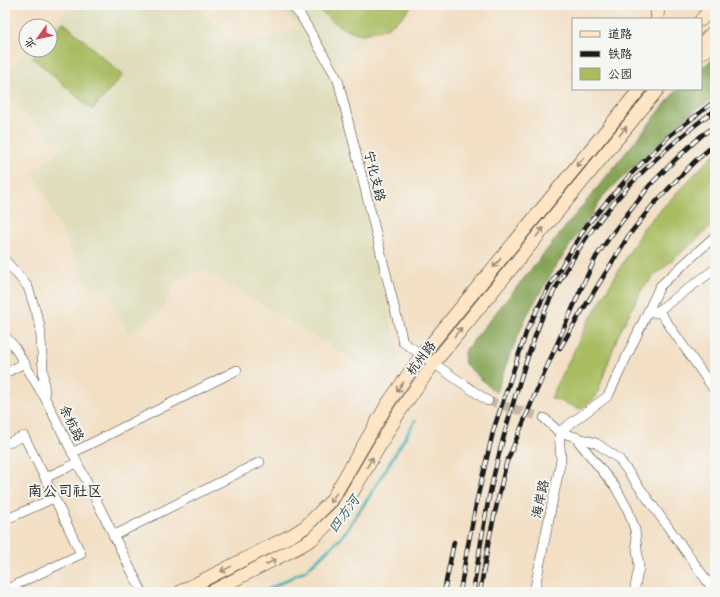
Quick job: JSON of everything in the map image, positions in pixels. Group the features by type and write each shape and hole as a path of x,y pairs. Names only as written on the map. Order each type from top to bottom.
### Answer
{"main road":[{"path":"656,18 658,5"},
{"path":"702,19 714,5"},
{"path":"702,43 715,30"},
{"path":"702,52 715,45"},
{"name":"杭州路","path":"180,592 294,534 305,527 323,510 334,496 388,403 422,355 639,90"},
{"name":"杭州路","path":"211,592 302,545 312,539 333,519 346,503 397,416 434,363 657,90"}],"street":[{"name":"宁化支路","path":"291,5 301,16 338,80 399,332 403,342 422,355"},
{"path":"559,432 608,396 660,286 715,236"},
{"name":"余杭路","path":"5,260 28,287 40,325 45,398 142,592"},
{"path":"645,318 659,311 715,269"},
{"path":"659,311 715,391"},
{"path":"5,336 14,346 25,363 45,398"},
{"path":"422,355 488,401"},
{"path":"5,373 25,363"},
{"path":"72,453 237,370"},
{"path":"544,418 559,432 596,443 619,460 715,592"},
{"name":"海岸路","path":"534,592 561,460 559,432"},
{"path":"5,444 24,436 81,554 5,590"},
{"path":"575,437 616,488 628,510 635,530 639,567 634,592"},
{"path":"113,536 260,462"},
{"path":"45,478 77,463"},
{"path":"5,520 54,498"}],"shaded area":[{"path":"72,5 195,5 236,47 300,29 279,5 404,5 331,69 399,356 382,377 205,270 176,279 159,315 129,334 107,289 90,288 33,172 62,148 5,95 5,75 21,58 58,58 58,20"}],"green space":[{"path":"315,5 413,5 401,18 385,29 362,34 345,29 328,18"},
{"path":"63,22 123,75 92,110 33,58 58,58 58,28"},
{"path":"715,58 715,98 692,112 606,193 560,260 527,315 509,357 496,393 465,364 464,352 675,92 677,90 702,90 702,67"},
{"path":"715,153 715,223 654,276 642,289 617,338 596,397 581,409 551,398 586,326 644,227"}],"waterway":[{"name":"四方河","path":"263,592 306,570 341,538 369,497 415,421"}],"tunnel":[{"path":"488,401 544,418"}],"railway":[{"path":"460,592 478,495 494,428 527,330 546,292 586,226 631,174 668,137 715,101"},
{"path":"473,592 489,497 500,449 523,371 540,323 552,295 586,238 619,197 665,151 715,110"},
{"path":"480,592 489,539 506,464 596,257 650,185 701,136 715,126"},
{"path":"560,348 629,235 652,206 694,162 715,144"},
{"path":"444,592 454,542"}],"district":[{"name":"南公司社区","path":"65,491"}]}
